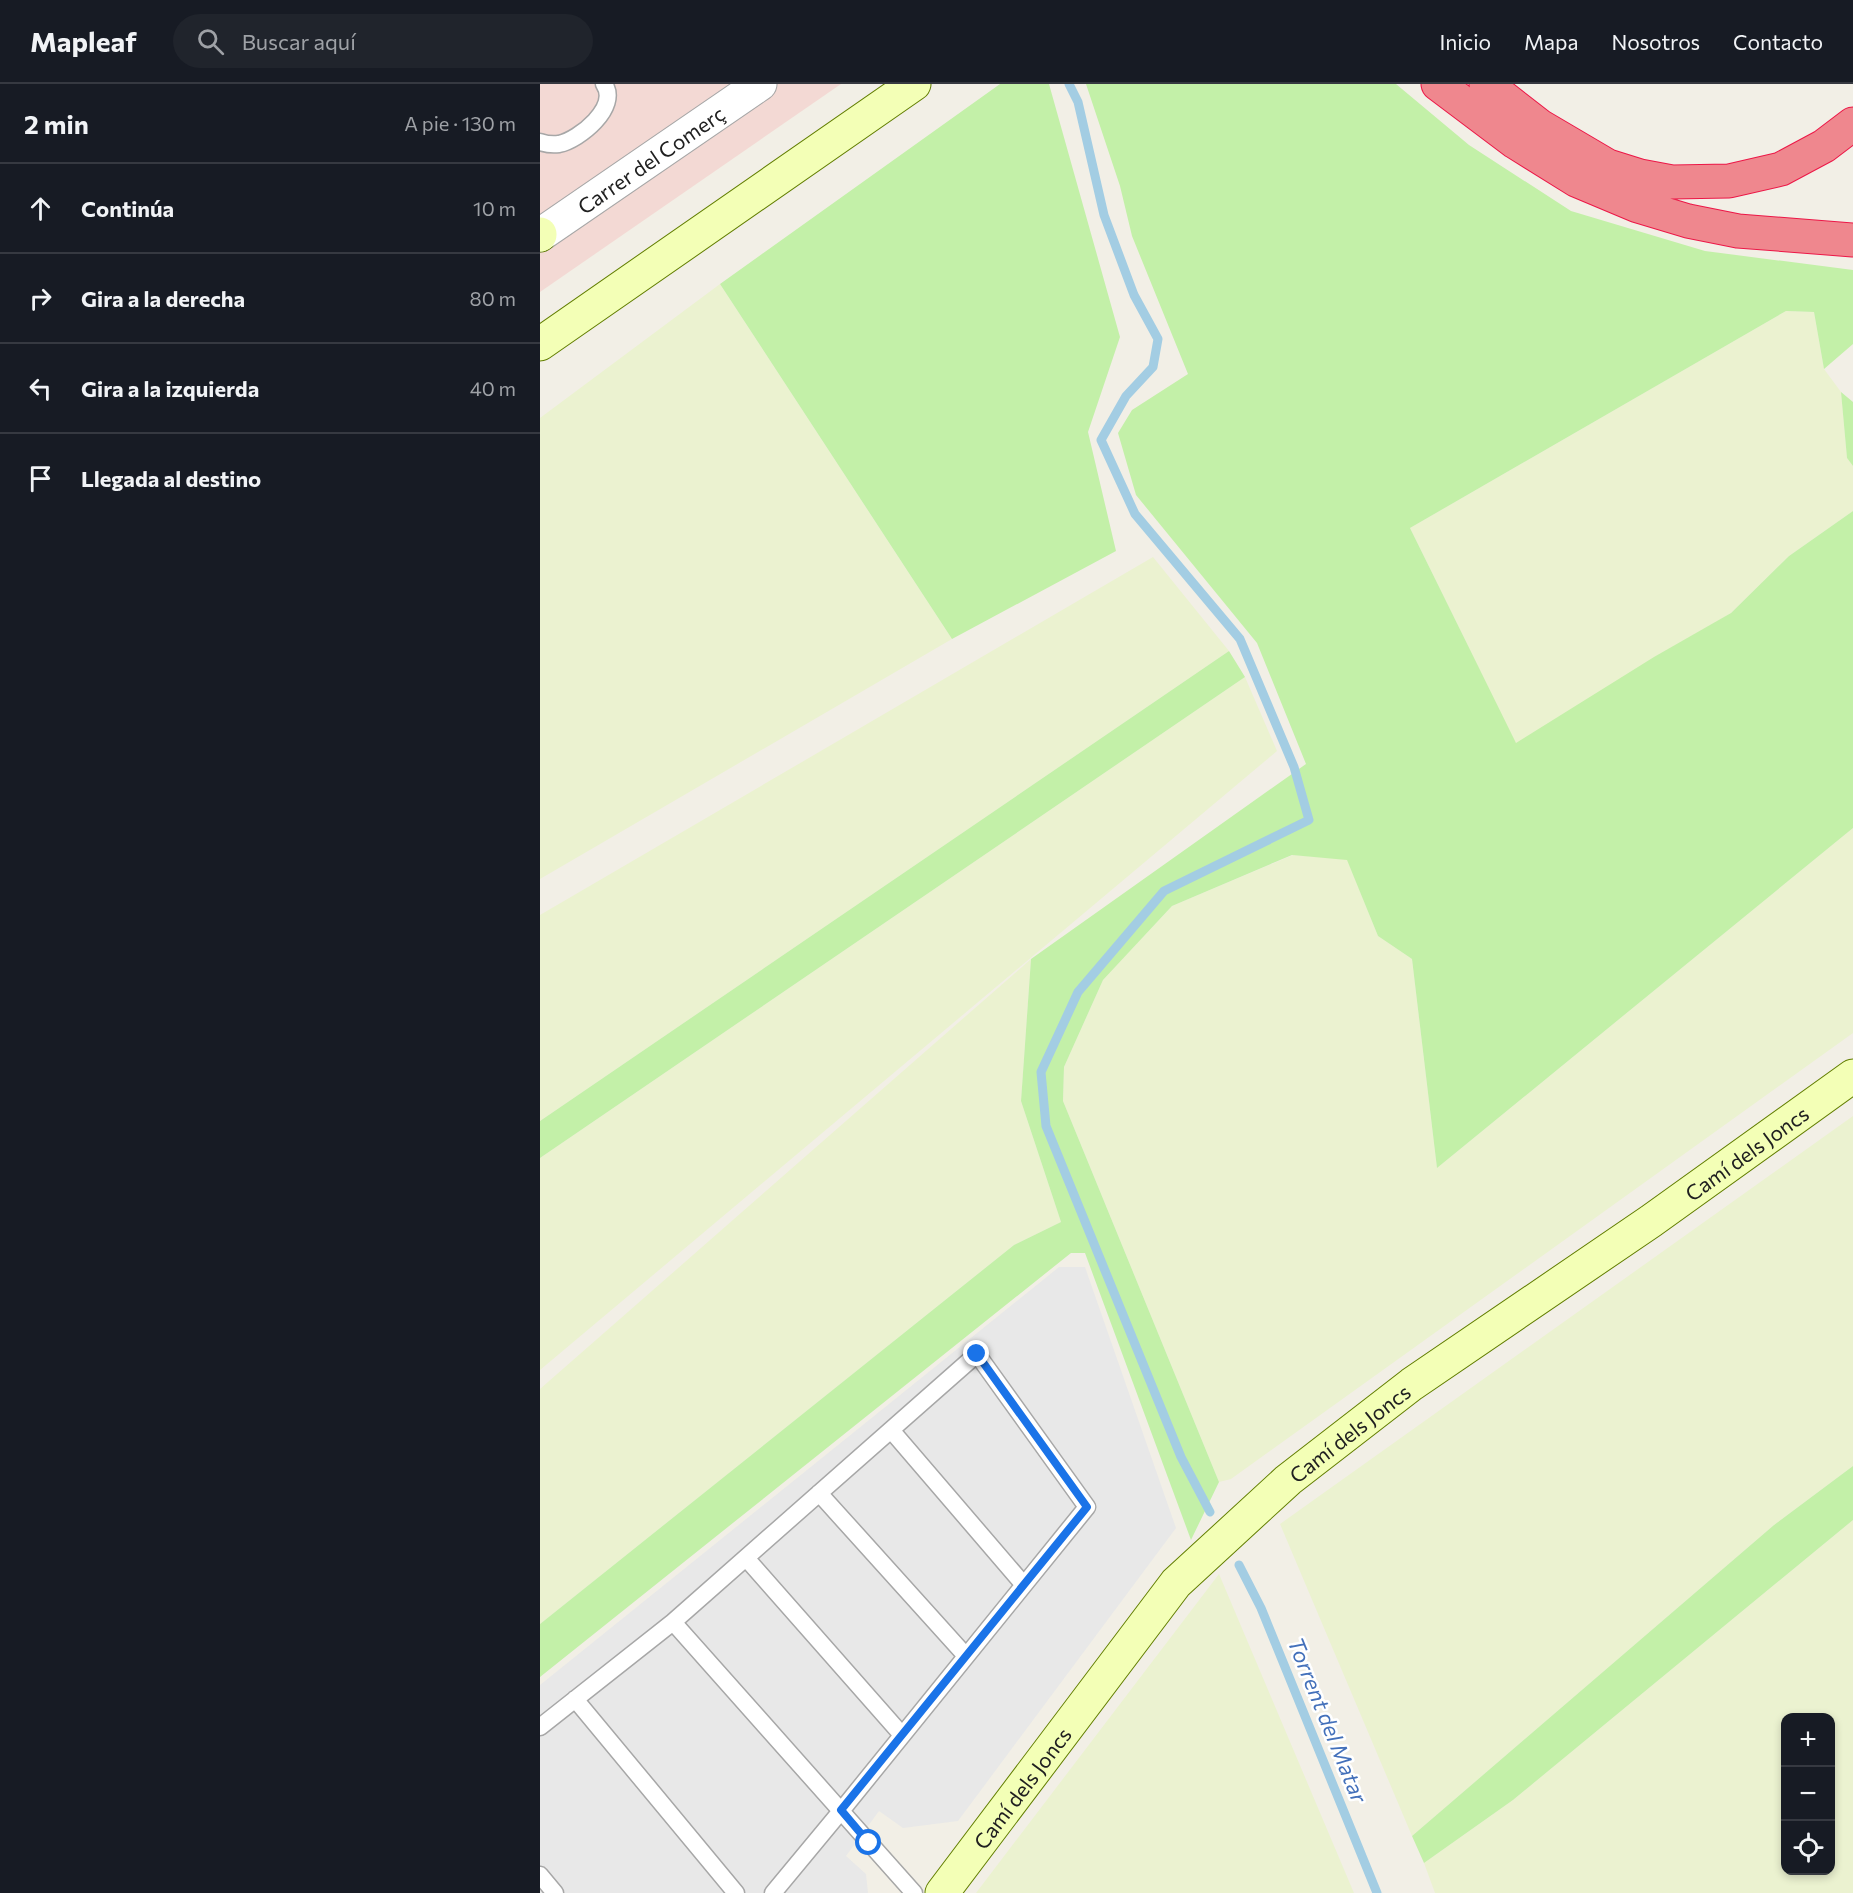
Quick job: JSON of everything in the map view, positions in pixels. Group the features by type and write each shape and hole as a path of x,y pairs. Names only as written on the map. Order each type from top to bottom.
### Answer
{"highway":[{"path":"1438,84 1515,142 1576,180 1638,206 1688,221 1738,231 1853,240"},
{"path":"1486,84 1539,126 1608,166 1640,176 1672,182 1729,181 1781,169 1824,146 1853,124"}],"street":[{"name":"Carrer del Comerç","path":"540,234 760,84"},
{"path":"540,344 914,84"},
{"name":"Camí dels Joncs","path":"942,1893 1176,1583 1288,1480 1412,1384 1651,1221 1853,1076"}],"lane":[{"path":"540,142 550,144 566,142 597,120 608,100 607,88 604,84"},
{"path":"540,1727 673,1622 977,1354 1087,1507 773,1893"},
{"path":"891,1430 1024,1585"},
{"path":"819,1493 966,1656"},
{"path":"746,1558 902,1735"},
{"path":"673,1622 914,1893"},
{"path":"575,1699 736,1893"},
{"path":"540,1875 555,1893"}],"shaded area":[{"path":"540,84 841,84 540,292"},
{"path":"1059,1267 1085,1267 1176,1528 958,1821 903,1828 879,1811 846,1856 866,1874 868,1893 540,1893 540,1685"}],"green space":[{"path":"1000,84 1049,84 1120,337 1088,432 1116,551 952,639 720,284"},
{"path":"1086,84 1396,84 1469,145 1571,211 1705,251 1853,270 1853,344 1824,369 1814,312 1786,311 1410,528 1516,743 1654,657 1731,613 1789,556 1853,511 1853,828 1437,1168 1412,959 1378,936 1347,860 1292,855 1172,906 1103,980 1064,1067 1063,1101 1219,1482 1191,1540 1085,1253 1071,1253 540,1677 540,1624 1014,1245 1061,1222 1021,1101 1031,959 1306,764 1257,643 1136,495 1118,433 1132,410 1188,374 1132,236 1120,186"},
{"path":"720,284 952,639 540,879 540,418"},
{"path":"1786,311 1814,312 1824,369 1841,392 1847,458 1853,466 1853,511 1789,556 1731,613 1516,744 1410,528"},
{"path":"1841,392 1853,402 1853,466 1847,458"},
{"path":"1153,557 1229,651 540,1121 540,915"},
{"path":"1229,651 1245,677 540,1158 540,1121"},
{"path":"1245,677 1277,751 540,1370 540,1158"},
{"path":"1853,828 1853,1033 1231,1479 1219,1482 1063,1101 1064,1067 1103,980 1172,906 1293,855 1347,859 1378,936 1412,959 1437,1168"},
{"path":"1031,959 1021,1101 1061,1222 1014,1245 540,1624 540,1389"},
{"path":"1853,1116 1853,1466 1774,1525 1412,1836 1280,1524"},
{"path":"1853,1466 1853,1520 1513,1800 1424,1863 1412,1836 1774,1525"},
{"path":"1853,1520 1853,1893 1435,1893 1424,1863 1513,1800"},
{"path":"1219,1574 1354,1893 976,1893"}],"waterway":[{"path":"1069,84 1078,102 1104,215 1134,295 1158,339 1153,367 1126,396 1101,440 1135,514 1240,639 1294,767 1309,820 1164,891 1078,992 1041,1072 1046,1126 1181,1457 1210,1512"},
{"name":"Torrent del Matar","path":"1239,1565 1261,1608 1377,1893"}],"route":[{"path":"869,1843 841,1810 1087,1507 977,1354"}]}
